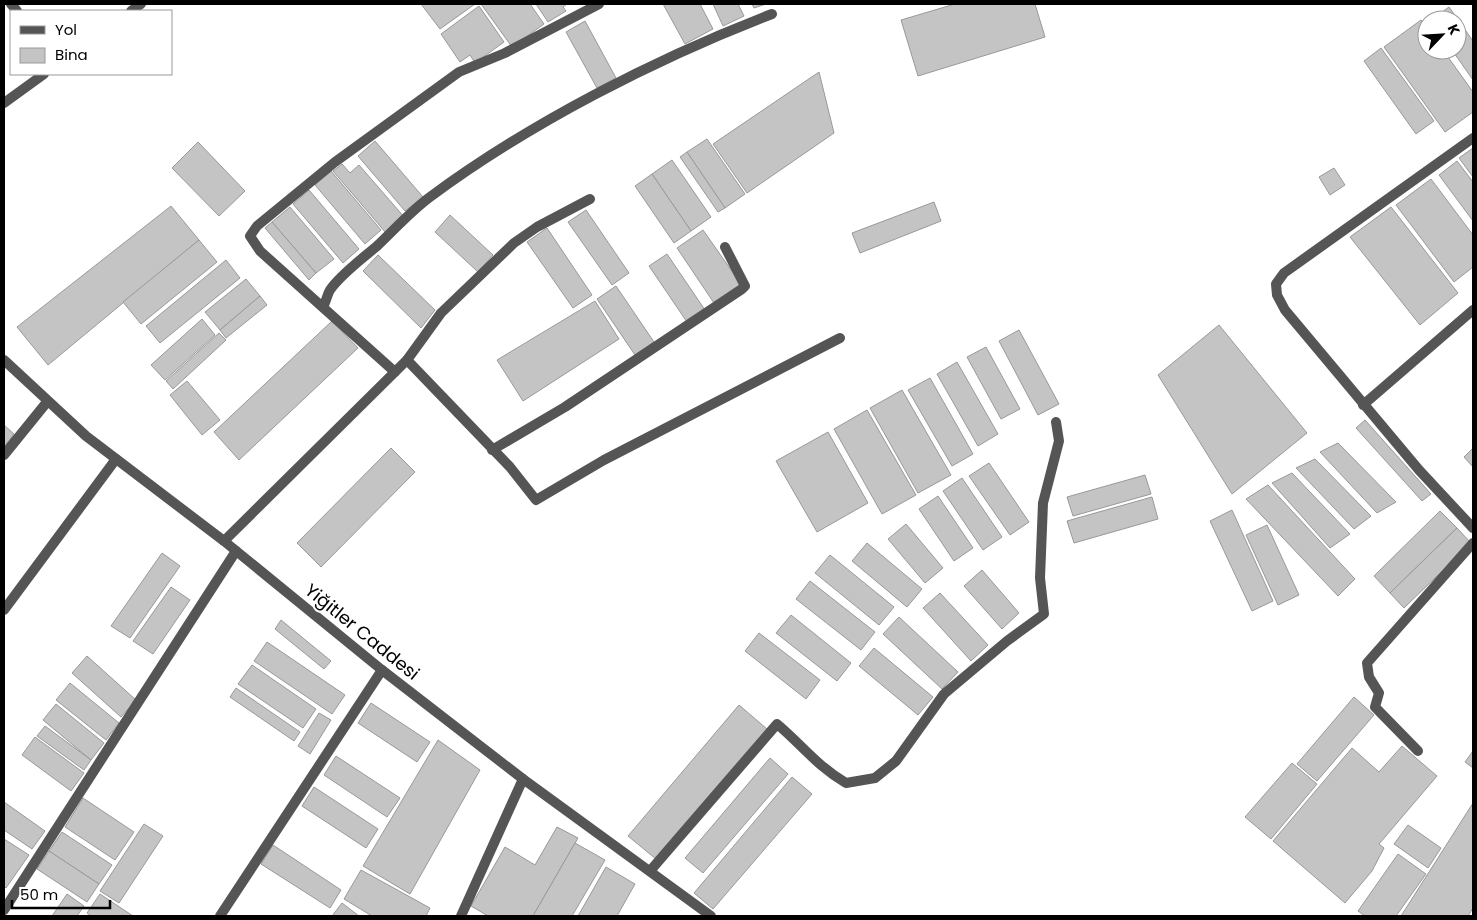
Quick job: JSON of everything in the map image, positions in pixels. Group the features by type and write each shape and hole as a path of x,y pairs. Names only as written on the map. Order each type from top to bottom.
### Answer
{"street":[{"path":"395,372 260,251 250,236 257,226 335,162 460,72 505,54 599,4"},
{"path":"324,307 330,290 356,264 428,198 474,167 544,124 607,90 714,36 772,14"},
{"path":"4,102 43,75"},
{"path":"1472,525 1418,470 1285,310 1277,295 1276,284 1284,272 1473,138"},
{"path":"224,541 407,360 441,313 514,243 537,227 590,198"},
{"path":"492,450 565,408 742,289 745,286 725,247"},
{"path":"1363,404 1473,310"},
{"path":"407,360 492,450 536,500 604,460 840,338"},
{"name":"Yiğitler Caddesi","path":"4,360 47,402 116,459 224,541 382,670 523,779 711,916"},
{"path":"4,455 47,402"},
{"path":"650,871 777,724 794,738 824,770 846,783 874,778 896,760 944,694 1007,641 1044,614 1040,578 1043,503 1059,441 1056,422"},
{"path":"4,610 116,459"},
{"path":"1418,751 1375,707 1379,693 1370,677 1367,663 1473,542"},
{"path":"4,910 236,551"},
{"path":"220,916 382,670"},
{"path":"462,916 523,779"}],"building":[{"path":"421,4 475,4 440,29"},
{"path":"481,4 530,4 544,24 512,47"},
{"path":"536,4 567,4 563,7 566,11 548,22"},
{"path":"663,4 700,4 713,29 685,44"},
{"path":"713,4 738,4 744,16 723,26"},
{"path":"752,4 766,4 754,8"},
{"path":"955,4 1035,4 1045,37 918,76 901,20"},
{"path":"479,6 504,42 475,63 470,55 460,62 441,34"},
{"path":"585,21 616,78 597,88 566,32"},
{"path":"1417,23 1417,60 1450,60 1473,92 1473,112 1445,132 1384,47"},
{"path":"1467,32 1473,41 1473,80 1459,60 1467,60"},
{"path":"1381,48 1434,121 1416,134 1364,61"},
{"path":"819,72 834,133 747,193 713,144"},
{"path":"707,139 745,194 725,208 687,152"},
{"path":"375,141 423,197 405,211 358,156"},
{"path":"198,142 245,191 219,216 172,168"},
{"path":"1473,148 1473,177 1459,158"},
{"path":"687,152 725,208 718,212 680,157"},
{"path":"672,160 711,217 691,231 652,174"},
{"path":"1457,161 1473,182 1473,221 1439,175"},
{"path":"342,164 350,173 359,165 405,218 386,233 333,171"},
{"path":"1334,168 1345,185 1330,195 1319,177"},
{"path":"331,171 381,230 365,244 315,185"},
{"path":"652,174 691,231 674,243 635,186"},
{"path":"1431,179 1473,235 1473,267 1454,282 1396,205"},
{"path":"309,190 359,249 343,263 293,204"},
{"path":"934,202 941,221 860,253 852,233"},
{"path":"171,206 199,240 48,365 17,327"},
{"path":"290,207 334,259 316,273 272,222"},
{"path":"1391,207 1458,293 1420,325 1350,237"},
{"path":"586,210 629,273 612,285 568,222"},
{"path":"450,215 493,255 478,272 435,232"},
{"path":"272,222 316,273 309,280 265,228"},
{"path":"547,228 592,295 573,308 527,242"},
{"path":"703,230 743,287 716,306 677,248"},
{"path":"199,240 217,262 141,324 123,302"},
{"path":"667,254 705,310 687,322 649,266"},
{"path":"378,255 435,310 421,328 363,271"},
{"path":"226,260 240,278 160,343 146,326"},
{"path":"246,279 260,296 220,330 205,312"},
{"path":"616,286 654,342 635,355 597,299"},
{"path":"260,296 267,305 226,338 220,330"},
{"path":"595,301 619,339 523,401 497,360"},
{"path":"202,319 215,335 165,380 151,365"},
{"path":"332,321 358,348 239,460 214,432"},
{"path":"1219,325 1307,433 1232,494 1158,375"},
{"path":"1019,330 1059,404 1038,415 999,341"},
{"path":"219,333 226,340 173,389 166,381"},
{"path":"986,347 1020,409 1001,419 967,357"},
{"path":"957,362 998,434 978,446 937,374"},
{"path":"930,378 973,454 952,466 908,390"},
{"path":"187,381 220,420 202,435 170,395"},
{"path":"902,390 951,475 918,493 870,408"},
{"path":"867,410 916,495 882,514 834,429"},
{"path":"1365,420 1431,494 1422,501 1356,428"},
{"path":"4,425 14,434 4,447"},
{"path":"828,432 868,503 817,532 776,461"},
{"path":"1338,443 1396,502 1377,513 1320,452"},
{"path":"391,448 415,472 321,567 297,543"},
{"path":"1473,448 1473,467 1464,457"},
{"path":"1315,459 1371,516 1354,529 1296,468"},
{"path":"989,463 1029,522 1010,535 969,476"},
{"path":"1292,473 1350,534 1330,548 1272,483"},
{"path":"1145,475 1151,494 1073,516 1067,497"},
{"path":"962,478 1002,537 983,550 943,491"},
{"path":"1268,485 1355,579 1338,596 1246,499"},
{"path":"938,496 973,548 954,561 919,509"},
{"path":"1152,497 1158,519 1074,543 1067,521"},
{"path":"1232,510 1273,601 1252,611 1210,521"},
{"path":"1440,511 1457,528 1390,593 1374,576"},
{"path":"906,524 943,568 925,583 888,539"},
{"path":"1267,525 1299,595 1278,605 1246,535"},
{"path":"1457,528 1471,543 1404,608 1390,593"},
{"path":"867,543 922,589 907,607 852,561"},
{"path":"162,553 180,566 130,638 111,626"},
{"path":"830,555 894,607 879,625 815,573"},
{"path":"982,570 1019,613 1002,629 964,586"},
{"path":"810,581 875,632 861,650 796,599"},
{"path":"171,587 190,600 153,654 133,641"},
{"path":"940,593 988,645 971,661 923,608"},
{"path":"791,615 851,663 837,681 776,633"},
{"path":"899,617 958,672 942,689 883,634"},
{"path":"281,620 331,661 324,669 275,629"},
{"path":"759,633 820,680 806,699 745,651"},
{"path":"267,642 345,695 332,714 254,661"},
{"path":"874,648 933,697 918,715 859,666"},
{"path":"87,656 136,700 121,717 72,673"},
{"path":"252,665 316,709 303,728 238,684"},
{"path":"70,683 119,723 106,740 56,700"},
{"path":"236,688 300,732 294,741 230,697"},
{"path":"1354,697 1374,715 1317,781 1297,764"},
{"path":"371,703 430,742 417,762 358,723"},
{"path":"56,704 104,743 91,760 43,720"},
{"path":"739,705 767,729 656,859 628,836"},
{"path":"319,713 331,720 310,754 298,746"},
{"path":"45,726 91,760 84,770 37,736"},
{"path":"35,737 84,773 71,791 22,755"},
{"path":"438,740 480,770 410,894 363,866"},
{"path":"1402,746 1437,776 1379,844 1384,848 1372,871 1345,903 1273,841 1352,748 1379,772"},
{"path":"1473,751 1473,768 1465,762"},
{"path":"336,756 400,798 387,817 324,775"},
{"path":"770,758 788,774 703,873 685,858"},
{"path":"1292,763 1317,784 1271,839 1245,817"},
{"path":"792,777 812,794 713,909 694,893"},
{"path":"314,787 378,829 366,848 302,806"},
{"path":"83,798 134,832 115,860 65,827"},
{"path":"4,802 45,831 32,849 4,830"},
{"path":"1473,803 1473,908 1468,916 1401,916"},
{"path":"144,824 163,836 119,903 100,891"},
{"path":"1408,825 1441,848 1428,868 1394,844"},
{"path":"557,827 578,838 533,916 488,916 471,906 505,847 535,865"},
{"path":"62,832 112,865 99,884 49,851"},
{"path":"4,839 29,855 6,888 4,886"},
{"path":"575,843 605,860 572,916 533,916"},
{"path":"273,845 341,890 330,908 261,864"},
{"path":"49,851 99,884 87,902 37,869"},
{"path":"1398,854 1426,874 1396,916 1365,916 1358,911"},
{"path":"606,867 635,884 617,916 578,916"},
{"path":"361,870 430,908 426,916 372,916 344,899"},
{"path":"67,894 84,906 77,916 52,916"},
{"path":"100,894 133,916 91,916 87,913"},
{"path":"342,903 359,916 332,916"}]}
